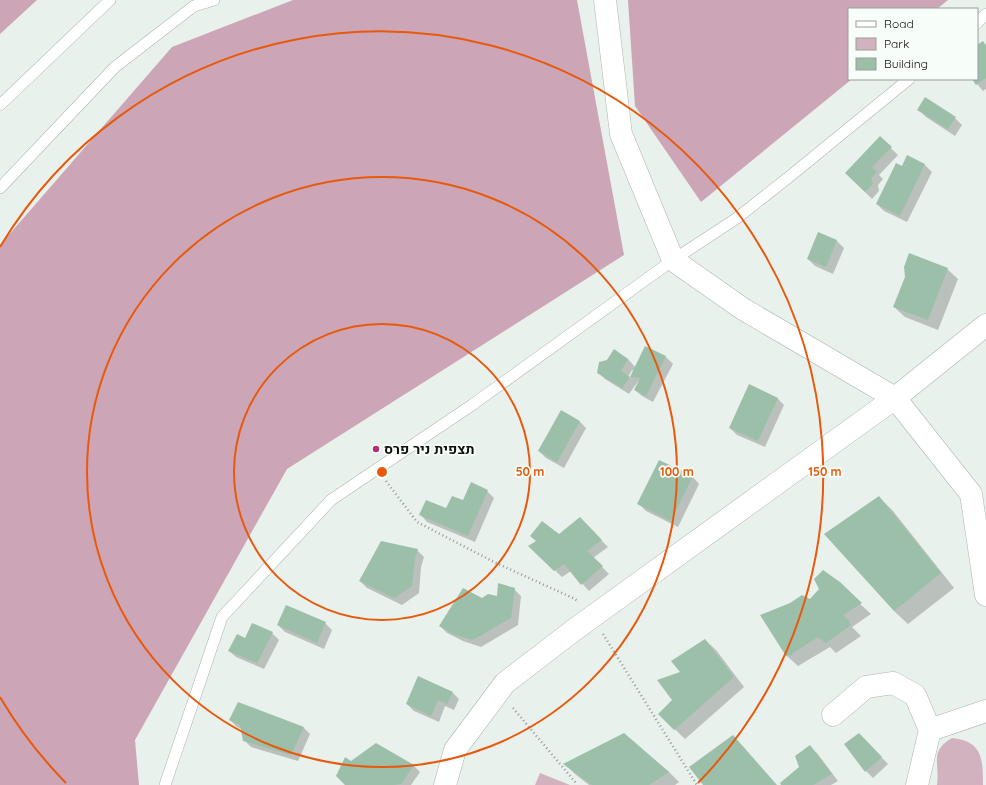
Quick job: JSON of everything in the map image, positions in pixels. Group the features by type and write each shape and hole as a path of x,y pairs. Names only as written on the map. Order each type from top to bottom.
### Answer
{"street":[{"path":"606,0 621,134 673,260 743,309 895,398 978,493 986,596"},
{"path":"445,785 455,750 504,682 594,615 895,398 986,325"},
{"path":"833,715 866,687 893,683 915,695 930,730 917,785"},
{"path":"930,730 986,711"}],"lane":[{"path":"0,105 110,0"},
{"path":"0,188 115,67 194,6 214,0"},
{"path":"978,22 986,14"},
{"path":"165,785 222,616 331,500 472,405 673,260 742,214 908,80"}],"path":[{"path":"377,469 417,522 496,563 573,598 594,615 697,785"},
{"path":"498,691 576,783"}],"green space":[{"path":"952,738 970,743 979,753 983,768 983,785 937,785 938,753 940,748"},
{"path":"540,773 570,785 535,785"}],"shaded area":[{"path":"0,0 37,0 0,34"},
{"path":"293,0 577,0 624,255 287,469 135,740 139,785 0,785 0,245 172,47"},
{"path":"628,0 948,0 938,8 848,8 848,80 851,80 701,202 635,106"}],"building":[{"path":"983,41 986,46 986,78 976,85 973,80 978,80 978,44"},
{"path":"925,97 956,117 948,129 917,110"},
{"path":"880,136 892,147 872,167 877,172 871,178 873,184 865,192 845,173"},
{"path":"907,155 925,164 900,216 876,204 896,163 902,166"},
{"path":"818,232 837,240 826,267 807,259"},
{"path":"909,253 948,268 928,320 893,307 905,277 904,267"},
{"path":"645,346 666,356 646,396 634,390 640,378 630,377"},
{"path":"614,349 628,359 621,371 630,377 622,388 597,373 599,362 607,360"},
{"path":"749,384 778,398 758,441 729,428"},
{"path":"561,410 580,421 557,462 538,451"},
{"path":"659,460 693,476 671,521 637,504"},
{"path":"471,482 488,490 468,536 419,515 426,500 446,508 452,496 463,500"},
{"path":"879,496 941,573 894,611 824,534"},
{"path":"580,517 602,540 587,551 603,566 581,585 564,564 554,571 528,546 536,541 530,536 542,521 559,534"},
{"path":"381,541 418,549 415,559 412,586 394,598 359,581"},
{"path":"823,570 840,582 862,603 843,615 851,625 826,643 818,637 793,653 791,656 786,656 760,615 790,603 802,595 810,599 819,589 814,579"},
{"path":"498,583 515,588 511,618 473,640 455,635 439,626 463,588 482,598 488,594 497,596"},
{"path":"286,605 326,622 317,643 277,625"},
{"path":"252,623 273,632 257,663 228,651 237,634 245,638"},
{"path":"705,639 734,677 674,730 658,714 672,700 657,680 680,672 671,661"},
{"path":"418,676 453,692 447,704 438,700 431,716 406,704"},
{"path":"238,702 304,727 291,755 243,741 240,725 229,720"},
{"path":"624,733 669,772 649,785 592,785 563,764"},
{"path":"859,733 882,757 865,772 844,744"},
{"path":"733,735 777,785 703,785 689,767"},
{"path":"376,743 414,765 401,784 345,785 336,776 345,757 351,761"},
{"path":"810,745 832,774 813,785 781,785 780,783 799,767 795,756"}],"place":[{"name":"תצפית ניר פרס","path":"376,449"}]}
